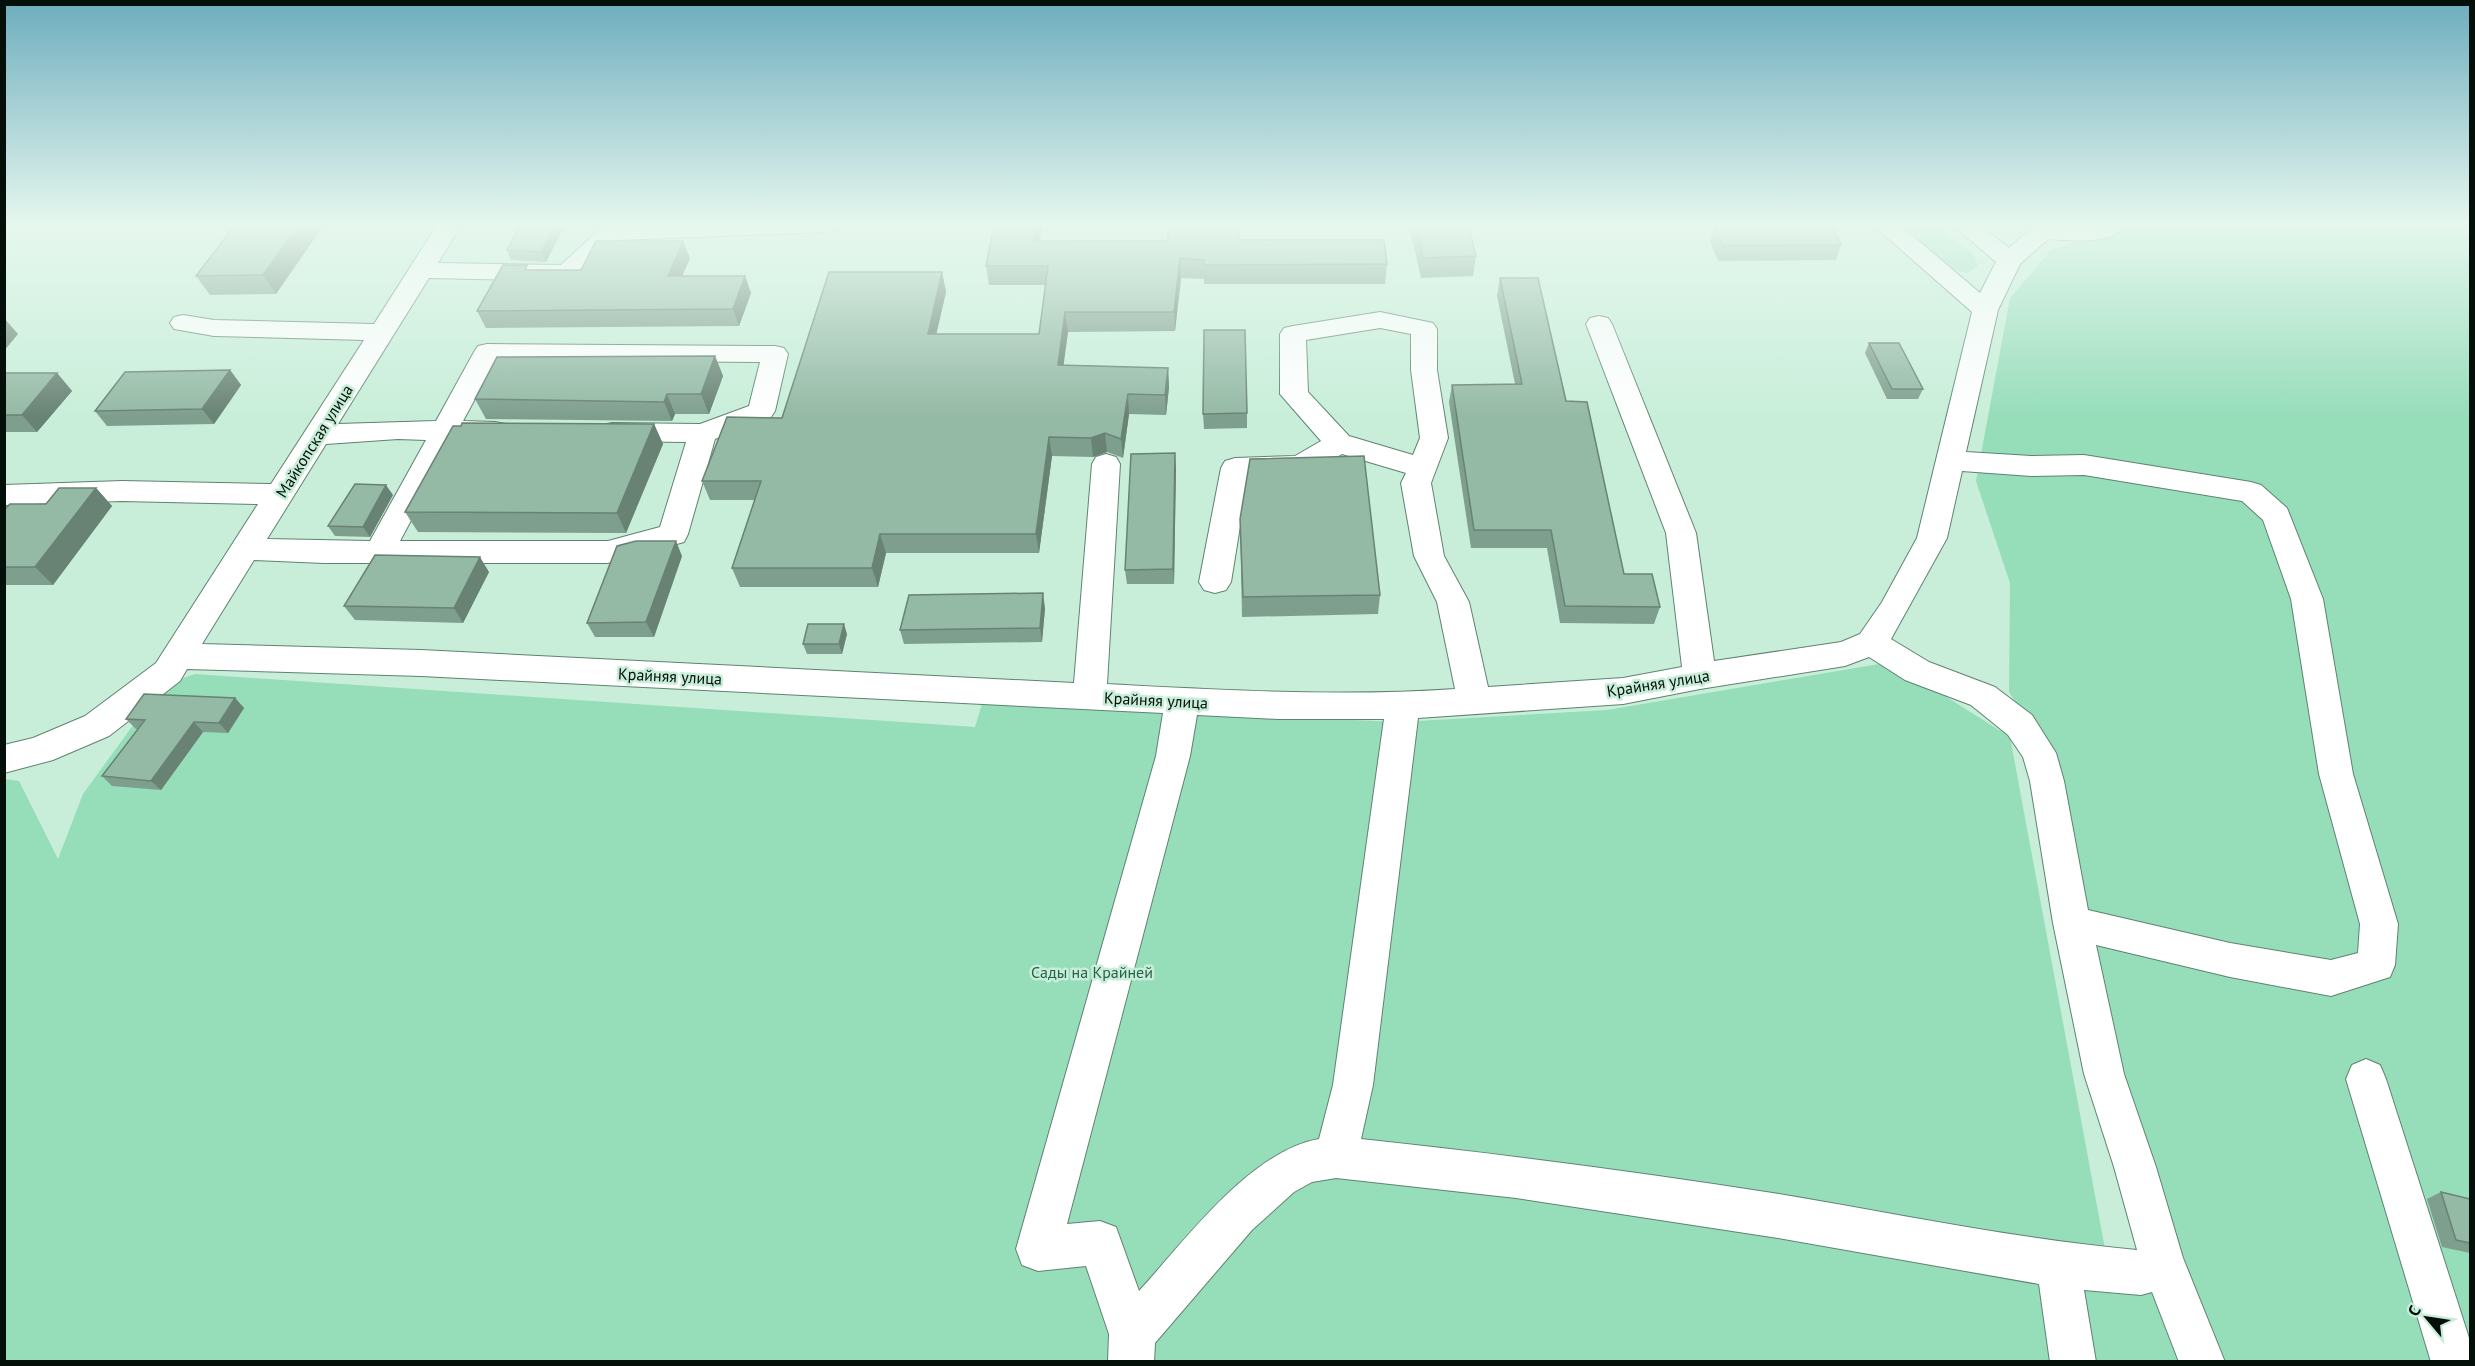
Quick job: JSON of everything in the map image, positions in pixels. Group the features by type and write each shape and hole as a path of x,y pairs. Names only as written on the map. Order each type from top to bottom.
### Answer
{"street":[{"name":"Майкопская улица","path":"178,656 409,289"},
{"path":"1960,289 1985,310"},
{"path":"1995,289 1985,310 1932,538 1893,610 1871,643 1917,671 1983,696 2020,725 2039,753 2047,780 2072,923 2104,1074 2135,1167 2164,1266 2202,1362"},
{"path":"1422,468 1339,442 1294,394 1293,334 1380,321 1424,329 1424,370 1434,438 1422,468 1416,483 1429,556 1453,602 1474,701"},
{"path":"183,323 214,328 382,332"},
{"path":"1599,324 1681,533 1700,676"},
{"path":"379,552 487,352 775,354 761,411 703,433 586,432"},
{"path":"318,435 398,430 516,432"},
{"path":"246,549 379,552 608,552 673,534 703,433"},
{"path":"1215,582 1235,468 1301,465 1339,442"},
{"path":"1950,460 2031,466 2084,465 2251,492 2276,515 2307,599 2336,774 2379,924 2376,964 2331,978 2230,960 2072,923"},
{"path":"1089,697 1106,464"},
{"path":"4,495 122,491 280,494"},
{"name":"Крайняя улица","path":"178,656 421,663 1278,706 1405,706 1623,691 1700,676 1845,654 1871,643"},
{"path":"4,759 41,750 97,726 168,672 178,656"},
{"path":"1132,1348 1100,1243 1038,1249 1173,756 1182,701"},
{"path":"1336,1157 1353,1085 1400,722 1405,706"},
{"path":"2366,1079 2454,1362"},
{"path":"1132,1348 1238,1215 1279,1177 1307,1162 1336,1157 1516,1177 1778,1216 2058,1265 2140,1273 2164,1266"},
{"path":"2058,1265 2073,1362"}],"green space":[{"path":"2018,289 2470,289 2470,1361 1138,1362 1298,1163 2178,1272 2101,1061 2053,764 2009,692 2010,583 1976,481 2010,298"},
{"name":"Сады на Крайней","path":"1891,662 2010,737 2105,1249 1333,1137 1113,1361 5,1362 5,779 19,781 58,859 83,794 147,706 175,681 195,674 975,727 982,704 1400,722 1607,710"}],"building":[{"path":"490,289 740,289 733,309 477,311"},
{"path":"824,289 938,289 928,334 1039,334 1045,289 1177,289 1174,312 1065,312 1058,365 1168,368 1165,395 1128,394 1121,439 1105,433 1091,438 1049,437 1036,534 880,534 872,568 732,568 761,481 702,481 727,417 782,418"},
{"path":"1502,289 1540,289 1566,401 1587,402 1624,574 1652,574 1660,607 1565,606 1551,530 1474,530 1452,385 1522,384"},
{"path":"1204,330 1245,330 1247,413 1203,414"},
{"path":"1869,343 1899,343 1923,389 1892,389"},
{"path":"715,356 701,394 667,394 664,402 475,399 497,357"},
{"path":"230,370 202,409 95,411 125,372"},
{"path":"4,373 57,373 22,415 4,415"},
{"path":"462,423 654,424 617,513 405,512 453,426 461,426"},
{"path":"1175,453 1173,569 1125,570 1131,454"},
{"path":"1364,456 1380,595 1243,597 1240,519 1250,459"},
{"path":"355,484 386,485 363,527 328,526"},
{"path":"59,488 96,488 35,567 4,567 4,510 10,504 46,504"},
{"path":"636,541 676,541 646,622 587,623 617,546"},
{"path":"375,555 480,557 454,608 344,606"},
{"path":"1043,593 1040,628 900,630 909,595"},
{"path":"808,624 844,624 839,644 803,644"},
{"path":"144,694 235,698 219,723 194,722 151,781 102,776 145,720 126,719"},
{"path":"2441,1192 2470,1199 2470,1243 2456,1240"}]}
